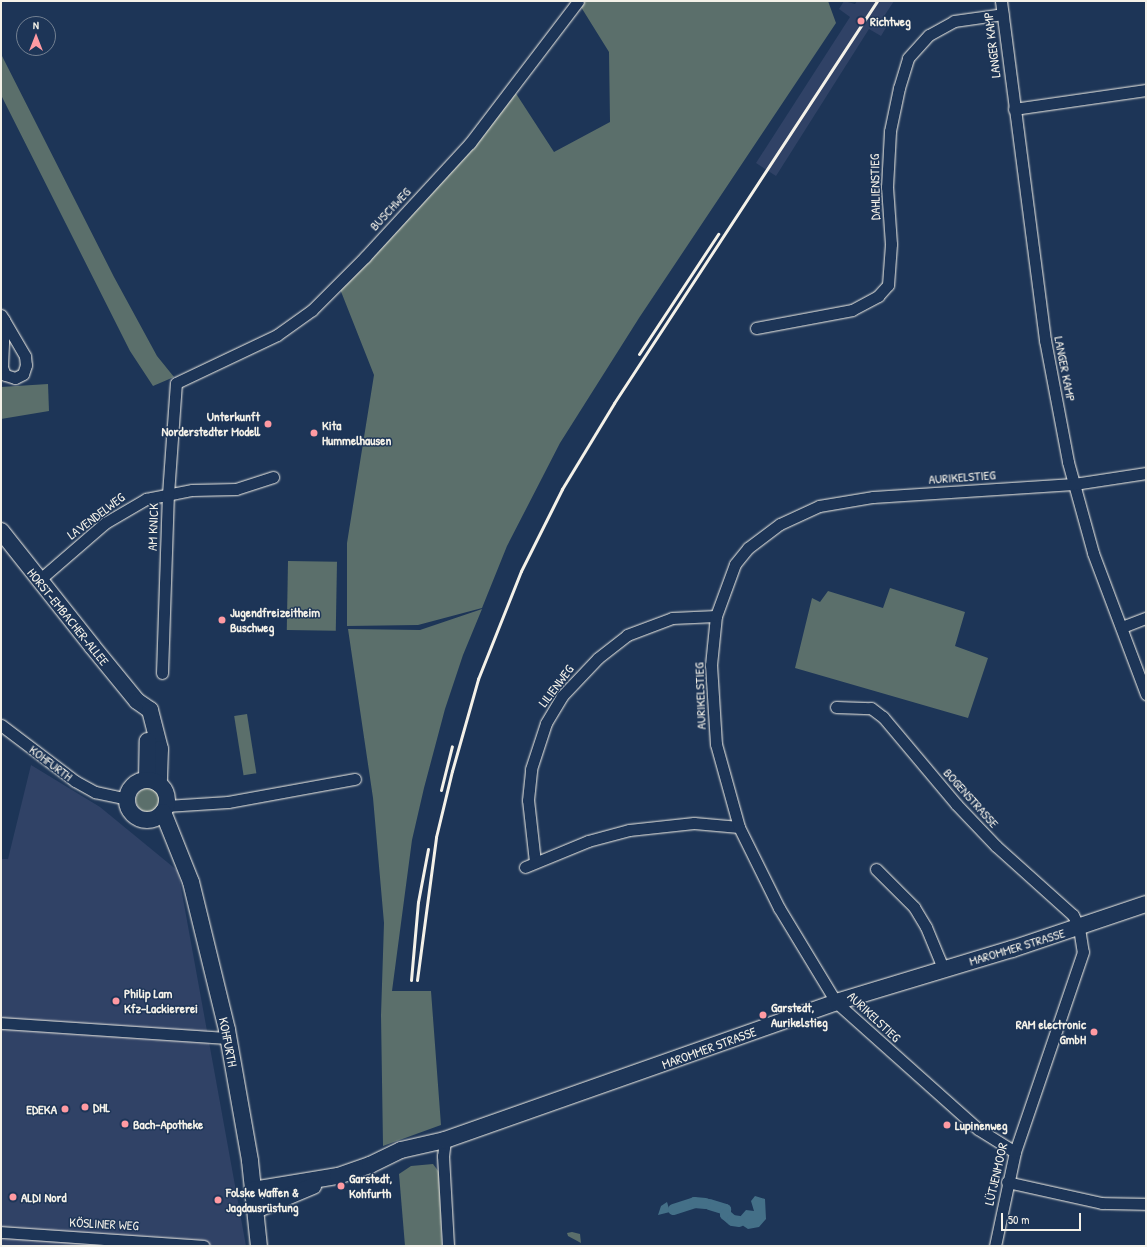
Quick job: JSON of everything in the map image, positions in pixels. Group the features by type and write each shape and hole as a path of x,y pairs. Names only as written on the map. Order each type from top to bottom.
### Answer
{"street":[{"name":"BUSCHWEG","path":"176,382 277,335 312,310 365,257 470,143 578,1"},
{"name":"LANGER KAMP","path":"1001,1 1045,340 1074,484 1091,547 1122,626 1143,674 1146,694"},
{"name":"DAHLIENSTIEG","path":"756,328 852,310 878,296 888,285 891,244 887,187 890,131 899,88 908,58 929,35 954,21 1003,14"},
{"path":"1014,110 1146,90"},
{"name":"AM KNICK","path":"162,673 168,494 176,382"},
{"name":"AURIKELSTIEG","path":"1015,1152 973,1124 836,1002 776,903 739,827 716,744 711,665 716,616 735,564 748,548 780,524 819,506 873,498 1074,484 1146,473"},
{"name":"LAVENDELWEG","path":"38,581 120,513 146,499 168,494 236,489 273,478"},
{"name":"HORST-EMBACHER-ALLEE","path":"1,532 38,581 138,701 150,710 155,724 160,749 153,782"},
{"name":"LILIENWEG","path":"716,616 672,618 655,622 627,635 598,658 562,696 546,723 531,769 528,800 530,864 588,841 629,830 694,823 739,827"},
{"path":"1122,626 1146,618"},
{"name":"BOGENSTRASSE","path":"836,707 871,708 883,717 956,804 996,846 1073,915 1079,928"},
{"name":"KOHFURTH","path":"1,725 75,781 95,792 127,799"},
{"path":"153,782 135,785 127,799 133,814 140,819 160,812 355,780"},
{"name":"KOHFURTH","path":"153,782 166,794 160,812 163,836 174,844 191,882 229,1038 256,1210 259,1246"},
{"path":"876,869 914,907 926,927 943,968"},
{"name":"MAROMMER STRASSE","path":"256,1210 298,1194 327,1179 370,1165 401,1150 423,1144 439,1142 836,1002 943,968 1079,928 1146,904"},
{"name":"LÜTJENMOOR","path":"995,1246 1015,1152 1083,952 1079,928"},
{"path":"1,1023 229,1038"},
{"path":"439,1142 443,1156 448,1246"},
{"name":"MAROMMER STRASSE","path":"253,1190 327,1179"},
{"path":"1008,1182 1102,1203 1146,1204"},
{"name":"KÖSLINER WEG","path":"1,1232 204,1246"}],"shaded area":[{"name":"Richtweg","path":"844,1 855,4 857,1 894,1 881,21 887,26 881,36 869,29 776,176 756,163 850,17 839,9"},
{"path":"31,765 100,807 178,871 246,1246 1,1246 1,859 8,859"},
{"path":"755,1196 765,1199 766,1219 759,1227 748,1229 739,1223 739,1218 746,1210 754,1211 751,1201"},
{"path":"667,1202 670,1212 658,1215 661,1206"}],"green space":[{"path":"585,1 828,1 836,23 639,318 560,443 507,546 482,608 418,625 347,626 347,543 374,375 340,289 515,92 554,152 610,122 609,52 581,7"},
{"path":"1,54 114,277 157,356 174,377 153,386 130,351 1,95"},
{"path":"48,384 49,411 1,419 1,387"},
{"path":"288,561 337,562 336,631 287,630"},
{"path":"890,588 965,612 955,646 988,658 968,718 795,668 812,598 820,602 828,591 883,608"},
{"path":"482,609 463,655 445,709 424,788 412,840 392,991 431,991 441,1125 383,1146 381,1015 384,923 373,798 348,629 420,630"},
{"path":"247,714 256,773 244,775 234,716"},
{"path":"148,788 153,789 159,795 159,805 153,811 148,812 143,811 137,805 136,800 137,795 143,789"},
{"path":"433,1164 439,1172 442,1246 405,1246 399,1174 411,1166"},
{"path":"572,1232 580,1234 581,1243 568,1236 567,1233"}],"waterway":[{"path":"673,1209 694,1202 705,1203"},
{"path":"709,1204 725,1209 725,1214 732,1220 739,1221"}],"railway":[{"path":"417,980 436,837 452,771 478,679 521,571 562,489 614,403 877,1"},
{"path":"639,354 718,234"},
{"path":"441,790 452,746"},
{"path":"411,980 418,902 428,849"}],"place":[{"name":"Richtweg","path":"861,21"},
{"name":"Unterkunft Norderstedter Modell","path":"268,424"},
{"name":"Kita Hummelhausen","path":"314,433"},
{"name":"Jugendfreizeitheim Buschweg","path":"222,620"},
{"name":"Philip Lam Kfz-Lackiererei","path":"116,1001"},
{"name":"Garstedt, Aurikelstieg","path":"763,1015"},
{"name":"RAM electronic GmbH","path":"1094,1032"},
{"name":"DHL","path":"85,1107"},
{"name":"EDEKA","path":"65,1109"},
{"name":"Bach-Apotheke","path":"125,1124"},
{"name":"Lupinenweg","path":"947,1125"},
{"name":"Garstedt, Kohfurth","path":"341,1186"},
{"name":"ALDI Nord","path":"13,1197"},
{"name":"Folske Waffen & Jagdausrüstung","path":"218,1200"}]}
